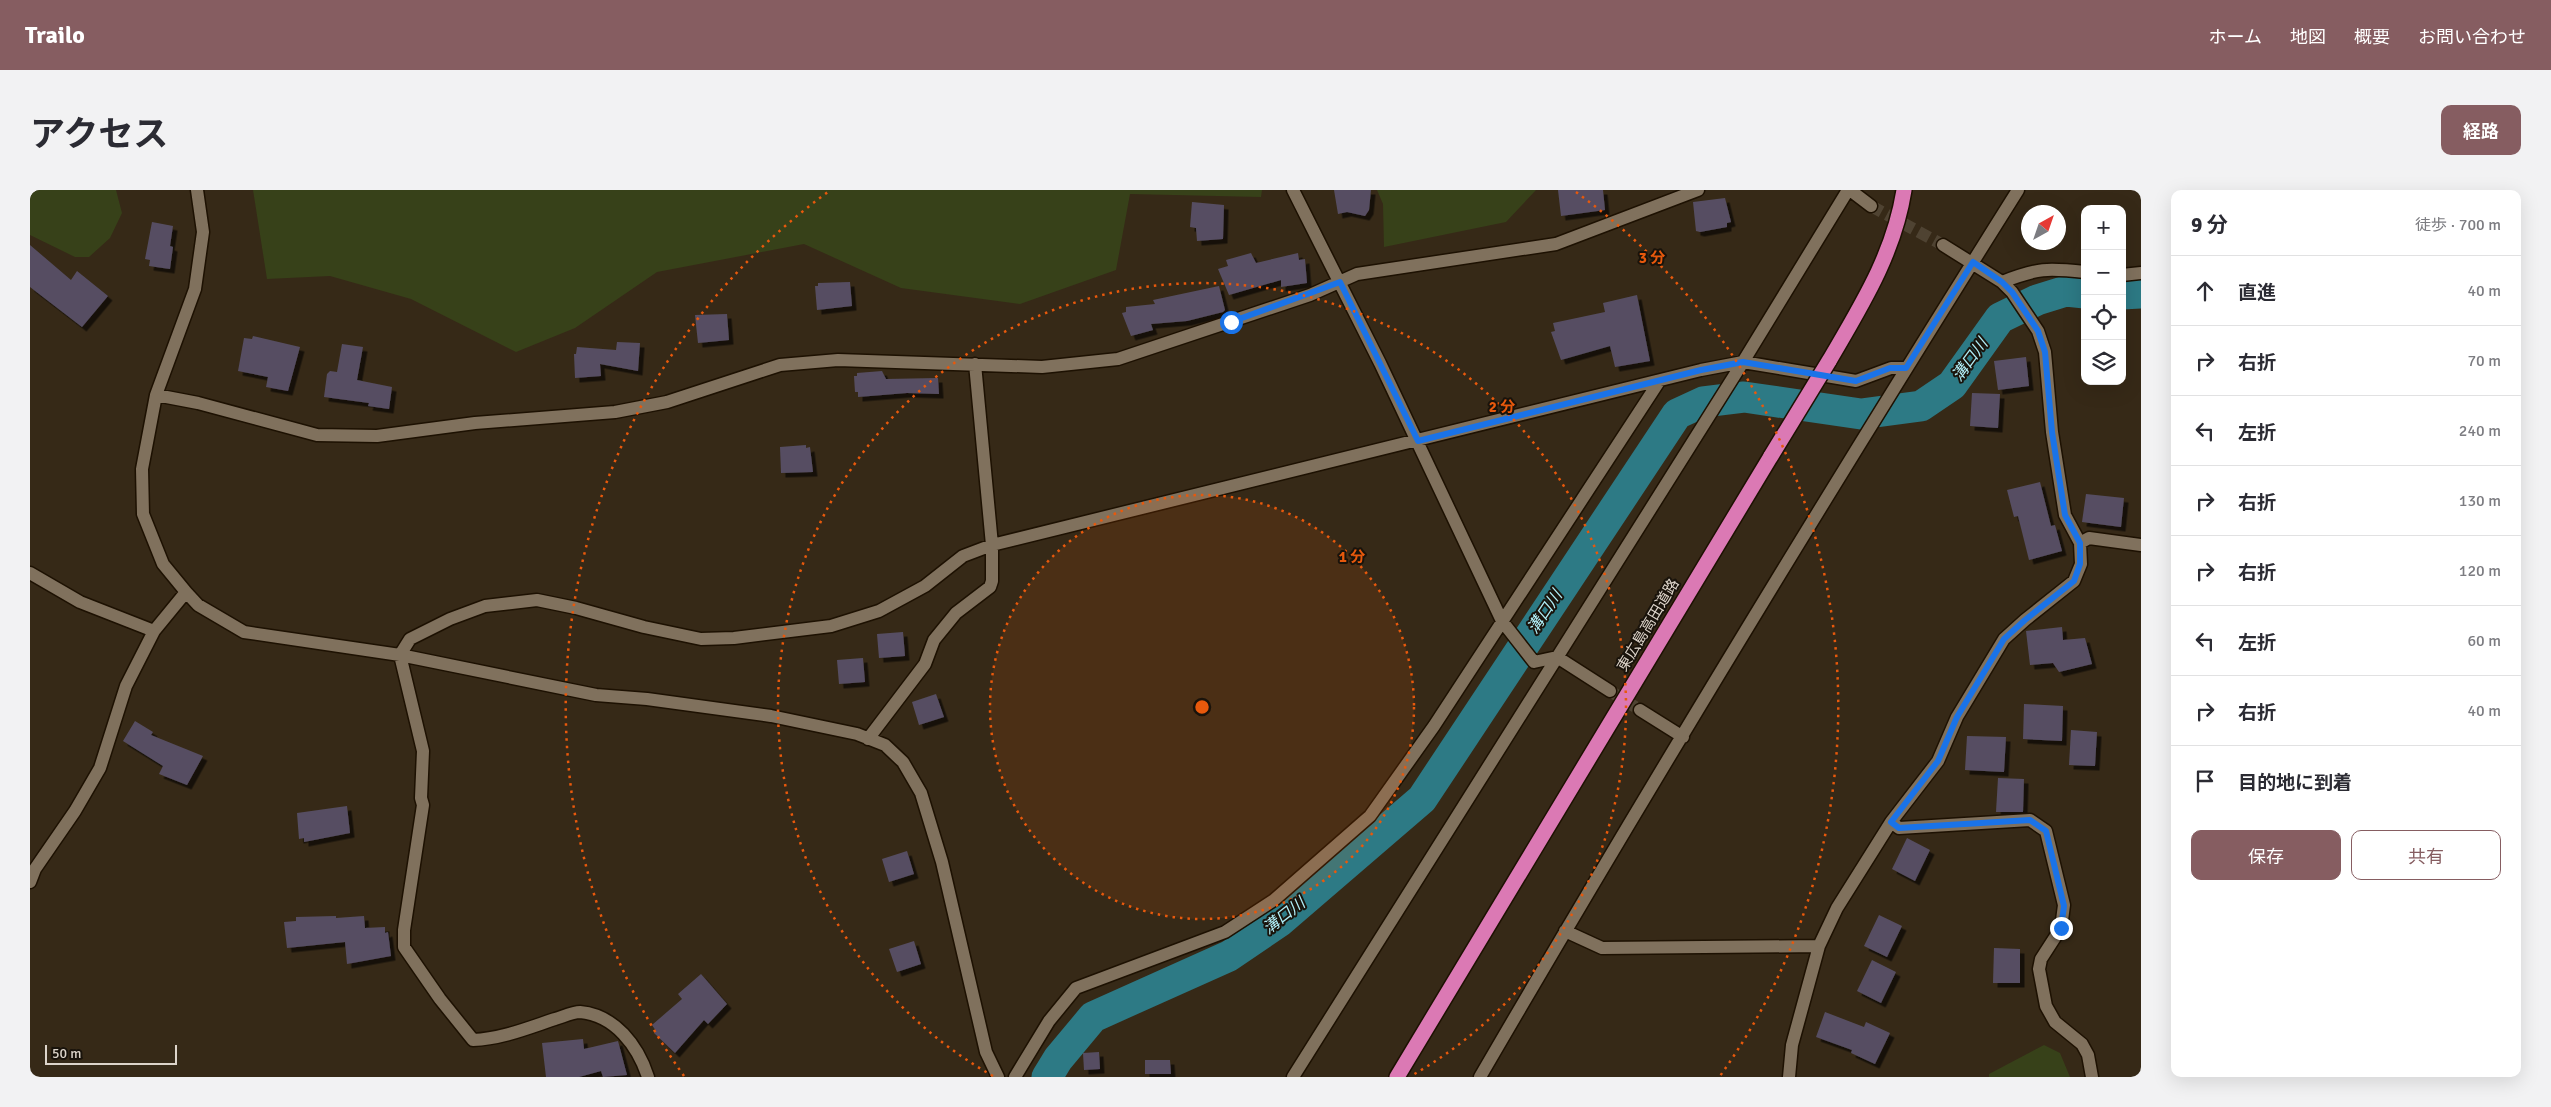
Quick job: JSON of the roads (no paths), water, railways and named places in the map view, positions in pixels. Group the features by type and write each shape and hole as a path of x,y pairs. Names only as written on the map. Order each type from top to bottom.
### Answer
{"highway":[{"name":"東広島高田道路","path":"1459,975 1868,294 1885,261 1895,233 1904,190"},
{"path":"1388,1077 1459,975"},
{"path":"1398,1077 1459,975"}],"street":[{"path":"198,190 203,232 195,289 156,395 142,468 143,514 163,564 186,592 198,605 244,632 400,655 596,695 647,699 771,716 857,734 868,740 885,745 903,762 920,792 942,862 986,1052 998,1077"},
{"path":"1293,190 1418,441 1502,621 1534,662 1557,657 1610,691"},
{"path":"156,395 198,403 317,435 377,436 475,423 615,412 667,402 780,365 838,360 1042,367 1118,359 1310,295 1357,274 1556,244 1698,190"},
{"path":"1293,1077 1743,362 1849,190 1871,206"},
{"path":"1480,1077 1565,931 1862,437 2018,190"},
{"path":"1789,1077 1792,1045 1819,946 1837,908 1891,822 1938,761 1957,717 2004,639 2074,581 2080,564 2080,543 2065,515 2052,432 2045,352 2030,317 2012,292 2002,282 1973,262 1943,245"},
{"path":"2002,282 2032,270 2053,268 2081,272"},
{"path":"2126,275 2141,273"},
{"path":"648,1077 643,1064 627,1037 604,1018 579,1012 491,1039 473,1040 440,999 404,947 404,930 424,805 421,798 423,752 400,655 410,638 450,618 485,606 537,600 576,608 644,627 701,639 734,638 831,626 879,611 925,586 963,556 992,545 1660,380 1743,362 1856,381 1890,368 1906,368"},
{"path":"868,740 924,664 934,640 956,613 990,587 992,581 992,545 975,364"},
{"path":"1015,1077 1049,1021 1076,988 1225,932 1274,900 1370,816 1434,726 1660,380"},
{"path":"2080,543 2089,538 2141,545"},
{"path":"30,572 80,602 154,631"},
{"path":"30,882 35,869 75,811 100,768 126,686 154,631 186,592"},
{"path":"1640,710 1683,737"},
{"path":"1891,822 1899,828 2030,820 2046,831 2064,906 2064,917 2061,928 2041,959 2039,969 2046,1006 2055,1022 2082,1044 2088,1055 2092,1077"},
{"path":"1565,931 1602,948 1819,946"}],"waterway":[{"name":"溝口川","path":"1047,1077 1058,1059 1093,1017 1229,956 1279,922 1422,799 1677,414 1703,402 1744,397 1861,414 1921,406 1952,385 2000,318 2037,300 2066,291 2081,293"},
{"name":"溝口川","path":"2126,294 2141,293"}],"tunnel":[{"path":"1871,206 1943,245"},
{"path":"1610,691 1640,710"}]}
